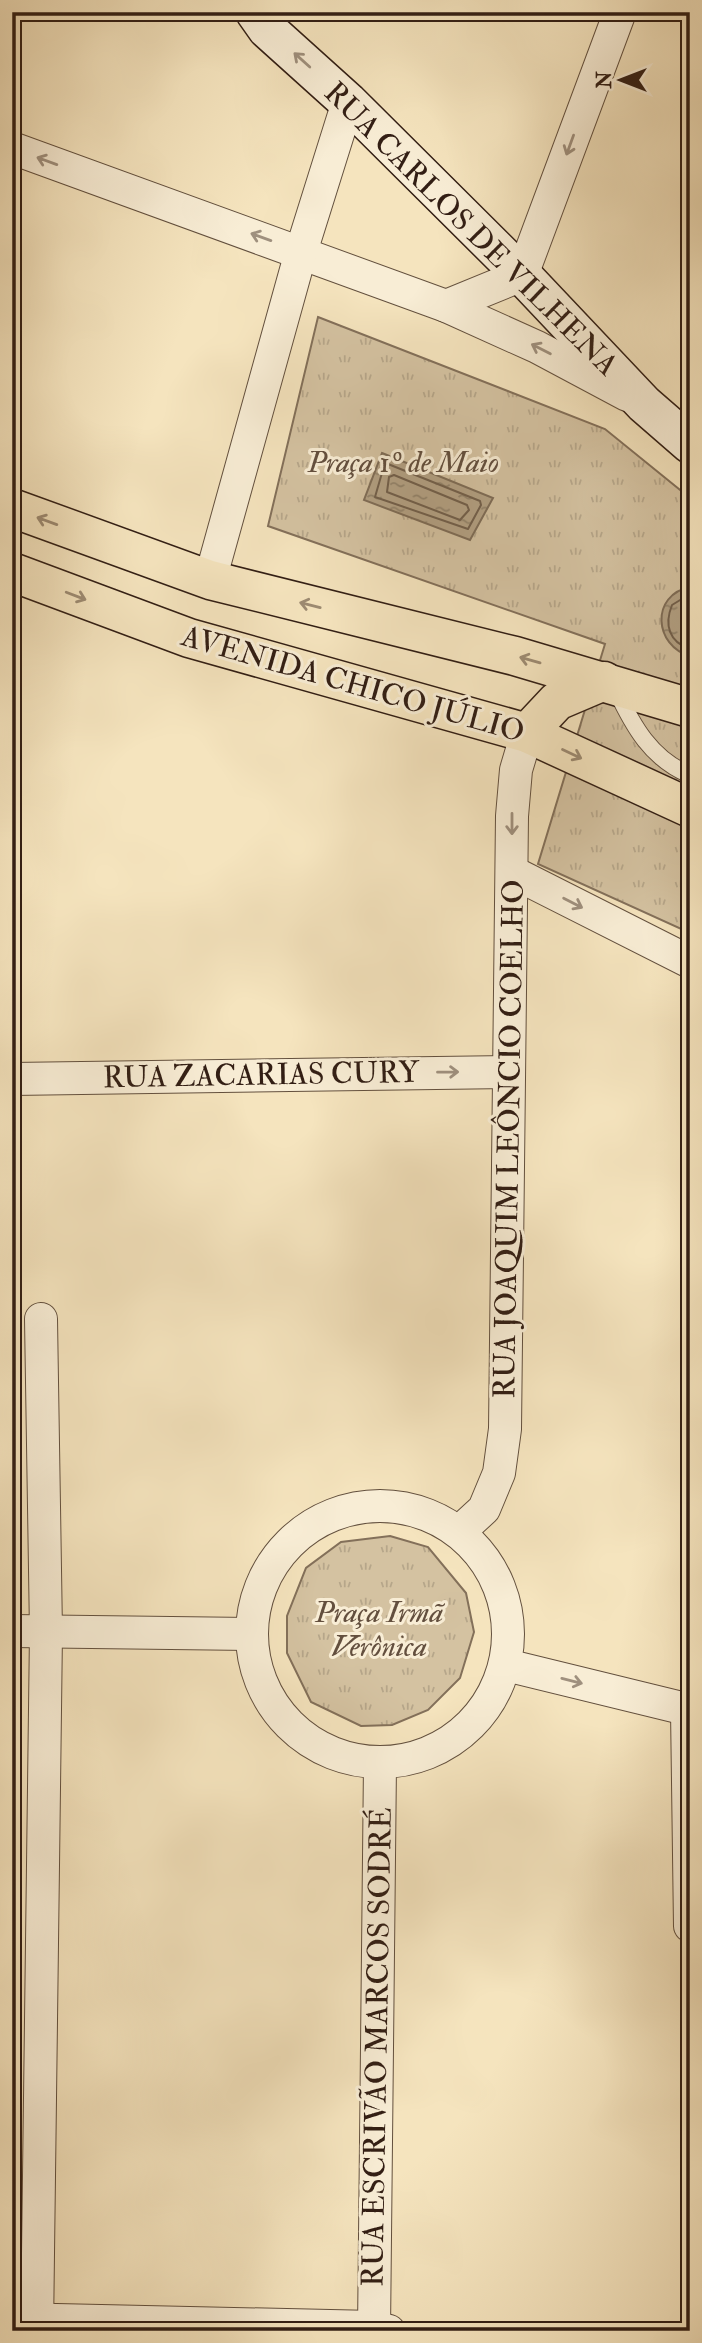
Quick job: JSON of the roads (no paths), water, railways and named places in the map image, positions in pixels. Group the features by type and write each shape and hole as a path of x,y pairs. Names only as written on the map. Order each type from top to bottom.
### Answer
{"main road":[{"name":"AVENIDA CHICO JÚLIO","path":"12,508 210,580 608,682 690,708"},
{"name":"AVENIDA CHICO JÚLIO","path":"12,572 189,638 527,733 690,808"},
{"path":"527,733 557,701 608,682"}],"street":[{"name":"RUA CARLOS DE VILHENA","path":"255,12 267,29 348,102 522,275 644,404 690,444"},
{"path":"446,306 522,275 620,12"},
{"path":"210,580 301,252 348,102"},
{"path":"12,148 446,306 537,346 644,404"},
{"name":"RUA JOAQUIM LEÔNCIO COELHO","path":"459,1532 484,1509 499,1473 505,1429 512,816 516,770 527,733"},
{"path":"512,872 690,962"},
{"name":"RUA ZACARIAS CURY","path":"12,1079 509,1072"},
{"path":"41,1319 46,1632 29,2323 379,2330"},
{"path":"390,1505 433,1517 459,1532 489,1565 500,1588 509,1632 506,1665 488,1706 444,1747 401,1763 354,1762 312,1745 279,1716 258,1676 250,1634 259,1590 275,1559 307,1527 345,1510 390,1505"},
{"path":"12,1631 250,1634"},
{"path":"506,1665 689,1710 690,1926"},
{"name":"RUA ESCRIVÃO MARCOS SODRÉ","path":"379,2330 380,1763"}],"lane":[{"path":"608,682 632,724 650,748 675,769 690,775"}],"water":[{"path":"382,453 493,498 470,540 364,500"},
{"path":"690,587 690,656 669,642 661,621 668,600 677,592"}],"park label":[{"name":"Praça 1º de Maio","path":"403,462"},
{"name":"Praça Irmã Verônica","path":"379,1629"}]}
